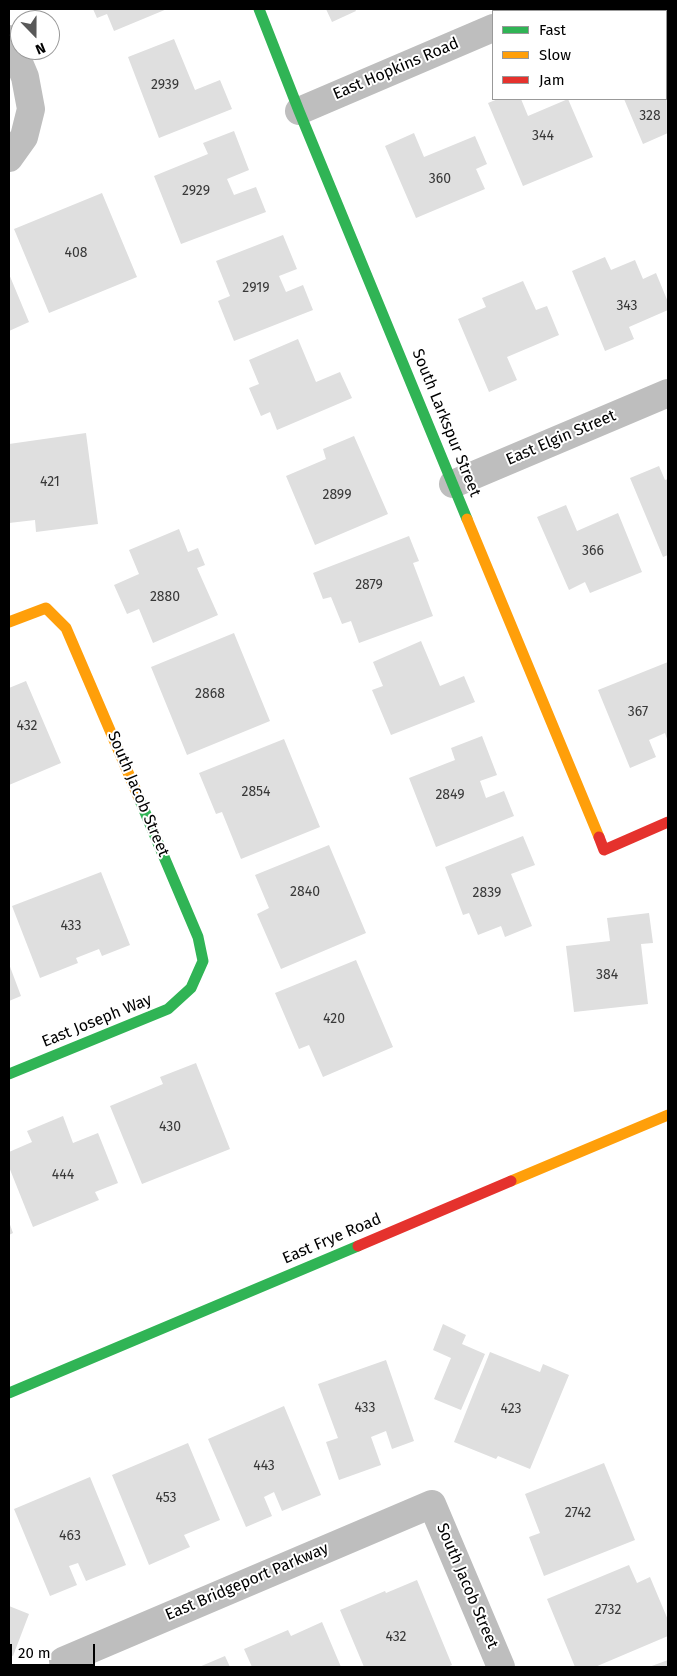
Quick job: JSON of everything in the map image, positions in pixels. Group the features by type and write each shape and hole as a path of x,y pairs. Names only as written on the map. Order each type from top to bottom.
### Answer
{"street":[{"name":"South Larkspur Street","path":"259,9 299,111 604,850 668,822"},
{"name":"East Hopkins Road","path":"299,111 492,28"},
{"path":"9,39 25,78 31,109 16,147"},
{"name":"East Elgin Street","path":"453,484 668,393"},
{"name":"South Jacob Street","path":"9,622 46,608 66,628 80,655 198,938 203,960 191,988"},
{"name":"East Joseph Way","path":"9,1074 168,1009 191,988"},
{"name":"East Frye Road","path":"9,1393 668,1115"},
{"name":"South Jacob Street","path":"432,1504 501,1667"},
{"name":"East Bridgeport Parkway","path":"64,1664 432,1504"}],"building":[{"path":"93,9 167,9 114,31 107,14 97,18"},
{"path":"326,9 355,9 356,11 332,22"},
{"path":"174,39 195,90 220,80 232,109 159,138 128,57"},
{"path":"667,64 668,133 643,144 624,100 667,100"},
{"path":"496,100 521,100 528,116 568,100 593,157 523,186 488,103"},
{"path":"234,131 249,170 227,179 234,195 256,187 266,212 181,244 154,176 208,154 203,143"},
{"path":"414,133 424,157 475,136 487,164 476,169 485,189 416,218 385,146"},
{"path":"102,193 137,277 49,313 14,229"},
{"path":"283,235 297,269 279,276 286,292 303,285 313,310 234,341 218,301 230,296 216,261"},
{"path":"605,257 611,270 635,260 643,279 656,273 668,302 668,310 629,327 634,339 605,351 572,271"},
{"path":"9,274 29,322 9,331"},
{"path":"523,281 536,310 547,306 559,335 507,357 517,380 489,392 458,319 486,307 482,298"},
{"path":"298,339 316,382 340,372 352,398 277,430 270,412 261,416 249,388 259,384 249,360"},
{"path":"86,433 98,524 36,532 35,520 9,523 9,444"},
{"path":"354,436 388,514 315,545 286,476 326,459 323,449"},
{"path":"659,466 665,480 668,479 668,555 663,557 630,478"},
{"path":"566,505 577,531 618,513 642,572 590,593 585,582 569,590 537,517"},
{"path":"179,529 188,552 198,548 205,565 197,568 218,615 153,643 139,609 127,614 114,585 139,574 129,550"},
{"path":"409,536 419,561 413,563 433,616 359,643 351,621 342,624 331,597 323,599 313,573"},
{"path":"234,633 270,721 187,755 151,667"},
{"path":"421,641 440,686 464,676 475,702 391,735 372,690 383,686 373,662"},
{"path":"668,662 668,742 665,733 649,740 656,757 630,768 598,690"},
{"path":"26,681 61,763 9,785 9,688"},
{"path":"482,736 497,775 480,781 486,798 504,791 514,816 436,847 409,778 455,760 451,748"},
{"path":"284,739 320,827 241,859 222,812 216,814 199,773"},
{"path":"523,836 535,865 511,874 532,926 505,937 501,926 478,935 469,913 463,915 445,867"},
{"path":"329,845 366,933 281,969 257,914 269,908 255,875"},
{"path":"101,872 130,945 102,956 99,949 76,958 78,963 40,978 12,906"},
{"path":"649,913 653,943 641,944 648,1004 574,1012 566,946 610,941 607,918"},
{"path":"356,960 393,1047 323,1077 309,1045 299,1049 275,993"},
{"path":"9,964 21,996 9,1001"},
{"path":"196,1063 230,1149 142,1184 110,1106 163,1084 160,1077"},
{"path":"63,1116 73,1143 98,1133 118,1183 95,1192 99,1200 33,1227 9,1167 9,1152 32,1142 27,1131"},
{"path":"9,1222 13,1233 9,1235"},
{"path":"443,1324 466,1335 462,1344 485,1354 461,1410 434,1399 451,1358 433,1350"},
{"path":"490,1352 540,1372 543,1364 569,1375 530,1469 498,1456 496,1459 454,1442"},
{"path":"386,1360 414,1441 392,1449 386,1431 371,1437 381,1465 339,1480 326,1442 338,1438 318,1384"},
{"path":"284,1406 321,1495 282,1511 274,1492 264,1497 272,1516 246,1527 208,1439"},
{"path":"188,1443 220,1520 184,1535 190,1547 149,1565 112,1475"},
{"path":"604,1463 635,1540 544,1576 529,1537 540,1533 525,1494"},
{"path":"90,1477 126,1565 86,1581 78,1563 69,1566 77,1585 50,1596 14,1509"},
{"path":"629,1565 637,1583 650,1577 668,1620 668,1636 595,1667 575,1667 547,1599"},
{"path":"417,1580 452,1665 447,1667 364,1667 340,1610"},
{"path":"9,1606 29,1614 13,1656 9,1655"},
{"path":"322,1622 341,1667 252,1667 244,1649 288,1630 291,1636"},
{"path":"225,1656 230,1667 199,1667"},
{"path":"668,1660 668,1667 649,1667"}],"traffic: fast":[{"path":"259,9 467,519"},
{"path":"9,1074 168,1009 191,988 203,961 198,937 139,798"},
{"path":"9,1393 358,1246"}],"traffic: slow":[{"path":"467,519 599,837"},
{"path":"9,622 46,608 66,628 139,798"},
{"path":"511,1181 668,1115"}],"traffic: jam":[{"path":"599,837 604,850 668,822"},
{"path":"358,1246 511,1181"}]}
